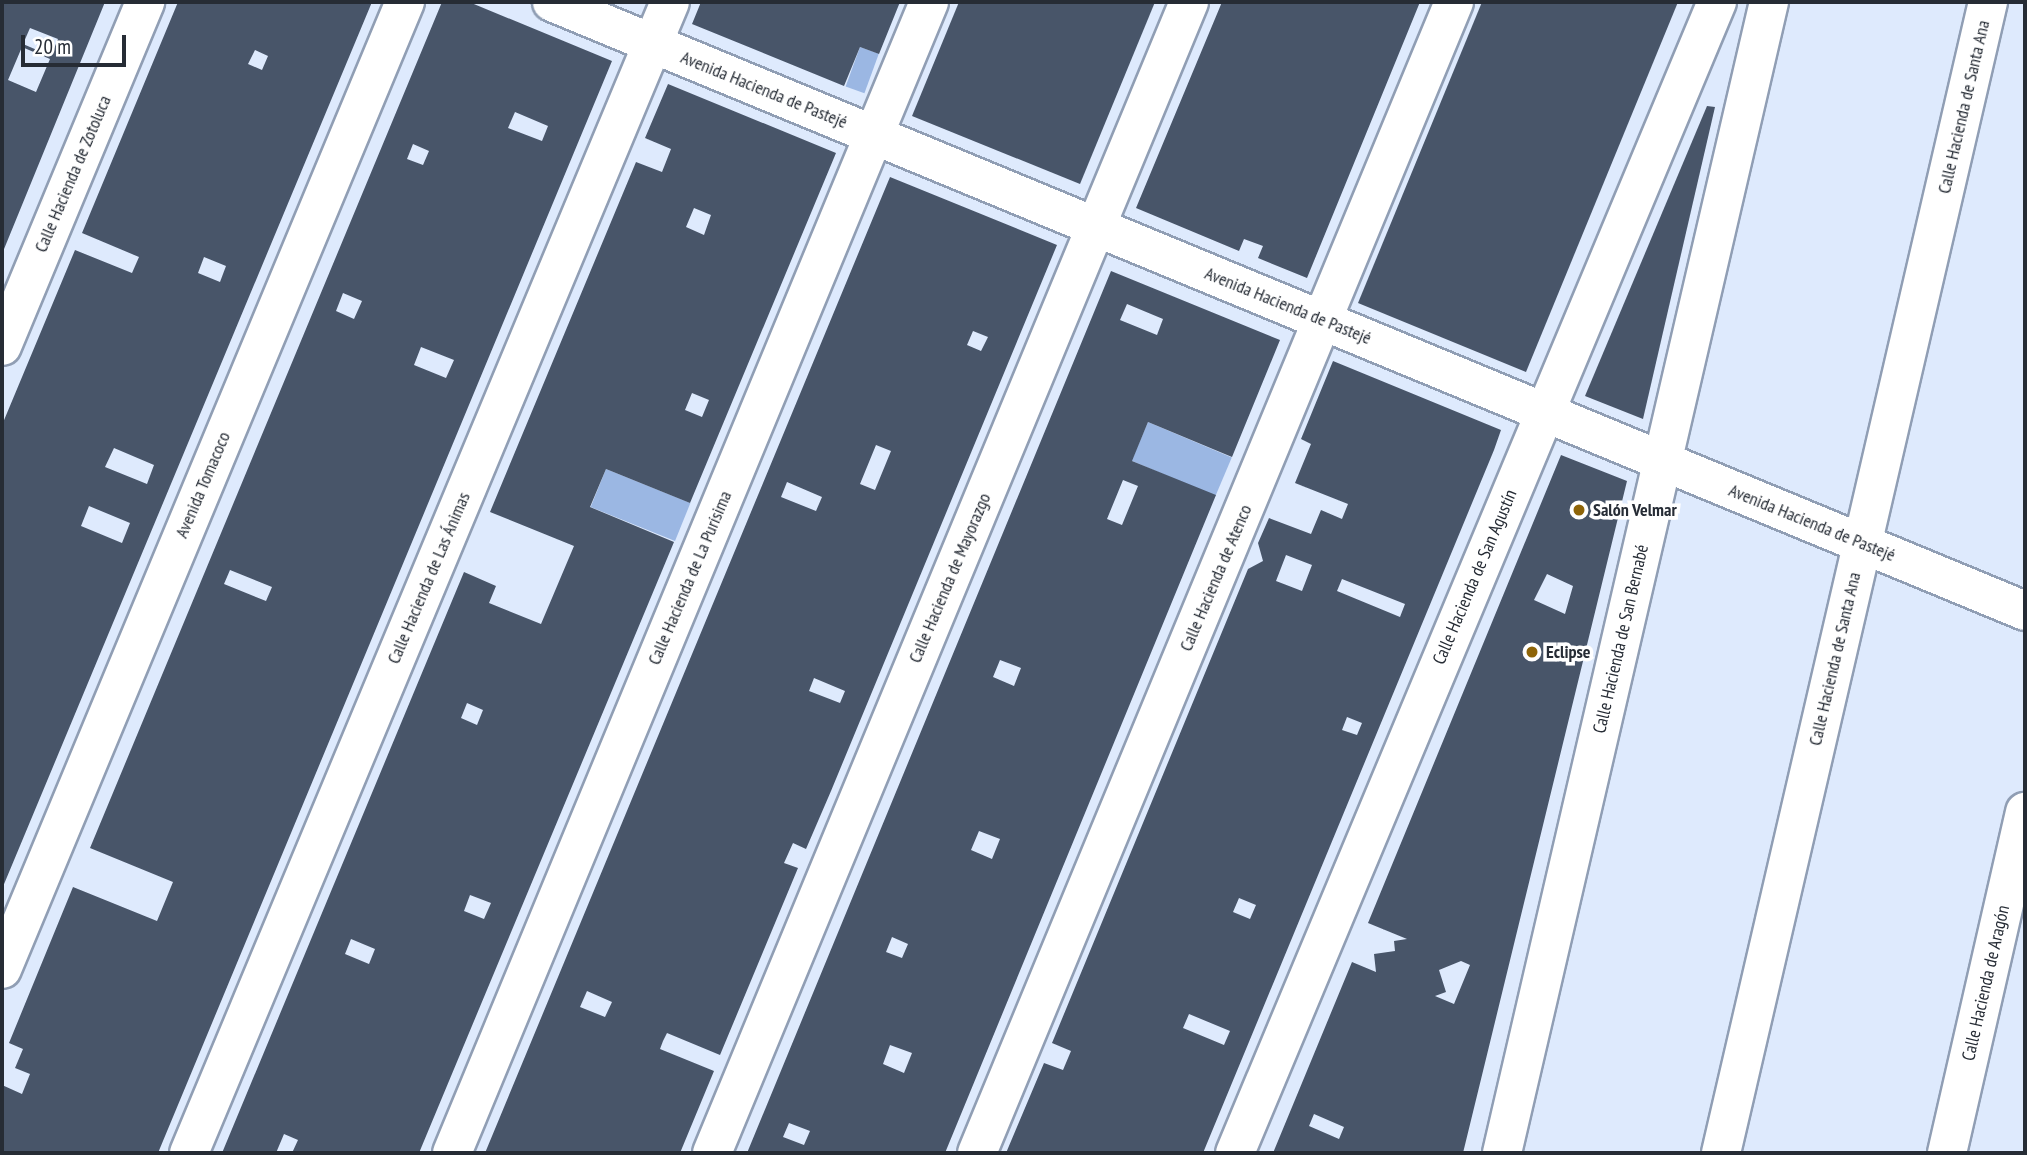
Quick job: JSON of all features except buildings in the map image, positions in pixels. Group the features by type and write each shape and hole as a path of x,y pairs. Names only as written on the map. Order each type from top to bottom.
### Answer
{"street":[{"name":"Calle Hacienda de Zotoluca","path":"2,346 145,2"},
{"name":"Avenida Tomacoco","path":"2,969 405,2"},
{"name":"Avenida Hacienda de Pastejé","path":"552,2 2025,611"},
{"name":"Calle Hacienda de Las Ánimas","path":"189,1153 670,2"},
{"name":"Calle Hacienda de La Purísima","path":"452,1153 929,2"},
{"name":"Calle Hacienda de Mayorazgo","path":"712,1153 1189,2"},
{"name":"Calle Hacienda de Atenco","path":"977,1153 1454,2"},
{"name":"Calle Hacienda de San Agustín","path":"1235,1153 1717,2"},
{"name":"Calle Hacienda de San Bernabé","path":"1502,1153 1769,2"},
{"name":"Calle Hacienda de Santa Ana","path":"1721,1153 1988,2"},
{"name":"Calle Hacienda de Aragón","path":"1947,1153 2025,812"}],"shaded area":[{"path":"860,47 879,54 864,93 846,86"},
{"path":"1148,422 1232,458 1215,496 1132,461"},
{"path":"606,469 690,503 675,541 591,507"}],"place":[{"name":"Salón Velmar","path":"1579,510"},
{"name":"Eclipse","path":"1532,652"}]}
